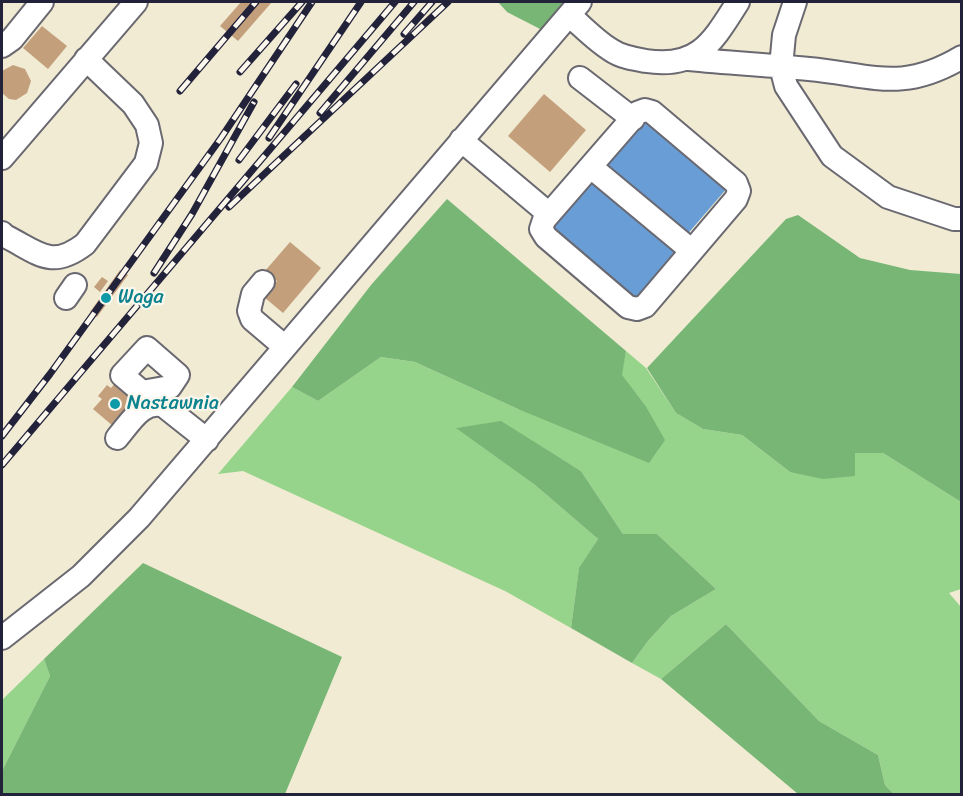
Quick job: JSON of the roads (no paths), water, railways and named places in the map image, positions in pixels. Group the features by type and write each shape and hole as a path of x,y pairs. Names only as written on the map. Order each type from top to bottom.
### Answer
{"lane":[{"path":"2,46 12,39 42,2"},
{"path":"6,144 86,59 135,2"},
{"path":"689,59 715,38 738,2"},
{"path":"795,2 784,34 781,67 786,86 832,156 888,197 954,219 962,219"},
{"path":"2,638 81,576 155,501 574,8 611,50 626,57 658,63 689,59 810,69 892,80 916,78 962,57"},
{"path":"2,233 51,259 63,258 74,253 85,244 146,163 151,143 147,125 133,104 86,59"},
{"path":"580,78 633,119"},
{"path":"645,110 652,112 738,186 738,195 645,306 633,309 542,233 542,224 549,214 591,167 633,119 645,110"},
{"path":"461,140 549,214"},
{"path":"591,167 692,251"},
{"path":"263,282 253,294 249,303 249,311 252,319 285,347"},
{"path":"117,438 156,396 207,440"}],"water":[{"path":"647,118 728,187 685,237 604,168"},
{"path":"593,179 677,249 634,300 551,229"}],"railway":[{"path":"180,91 256,2"},
{"path":"240,72 302,2"},
{"path":"2,436 50,374 221,138 312,2"},
{"path":"269,138 361,2"},
{"path":"2,465 395,2"},
{"path":"320,113 414,2"},
{"path":"404,34 432,2"},
{"path":"229,207 448,2"},
{"path":"239,160 296,84"},
{"path":"154,273 192,214 254,102"}],"place":[{"name":"Waga","path":"106,298"},
{"name":"Nastawnia","path":"115,404"}]}
